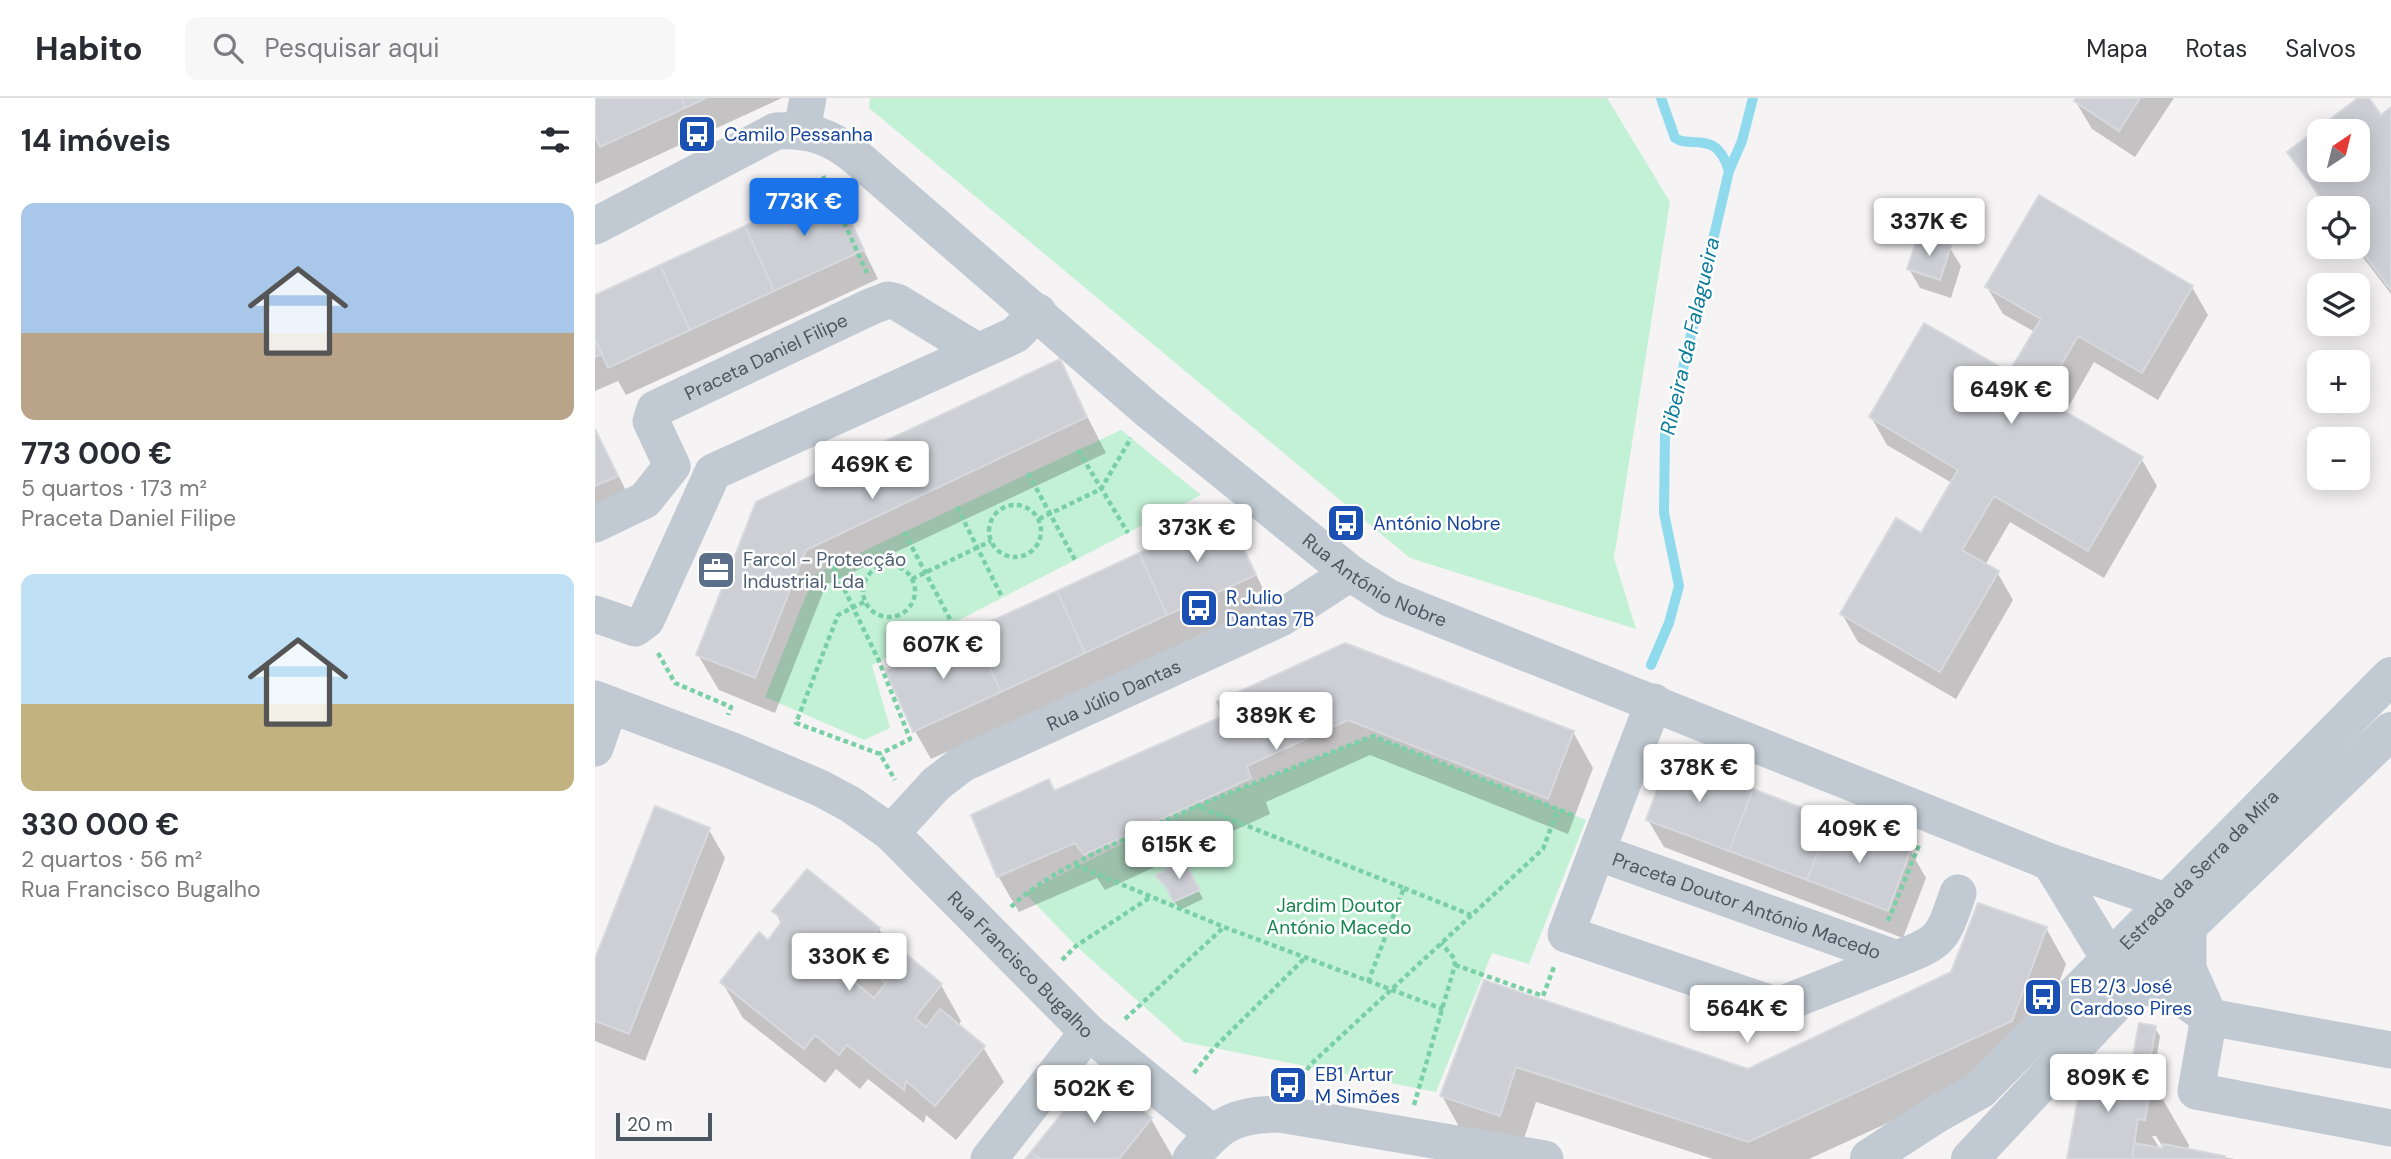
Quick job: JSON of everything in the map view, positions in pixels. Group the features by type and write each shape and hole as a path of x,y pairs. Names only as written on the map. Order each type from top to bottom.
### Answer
{"street":[{"path":"595,226 805,114"},
{"name":"Rua António Nobre","path":"805,114 820,134 847,149 1038,312 1147,410 1350,573 1389,597 2177,914"},
{"path":"880,303 897,302 977,351"},
{"name":"Praceta Daniel Filipe","path":"671,466 651,421 655,409 880,303"},
{"path":"595,524 645,500 671,466 693,474 713,472 1015,335 1038,312"},
{"path":"908,382 925,355 933,324"},
{"path":"595,614 627,628 641,625 646,620 713,472"},
{"name":"Rua Júlio Dantas","path":"901,822 936,784 962,764 1281,618 1350,573"},
{"name":"Estrada da Serra da Mira","path":"1970,1159 2121,972 2177,914 2391,676"},
{"path":"595,748 603,702"},
{"name":"Rua Francisco Bugalho","path":"603,702 716,744 820,788 850,804 901,822 1088,1032 1202,1146 1232,1120 1254,1114 1293,1116 1545,1159"},
{"name":"Praceta Doutor António Macedo","path":"1654,702 1566,934 1778,1006 1887,955 1931,946 1946,929 1958,893"},
{"name":"Estrada da Serra da Mira","path":"2177,914 2391,731"},
{"name":"Praceta Doutor António Macedo","path":"1601,841 1887,955"},
{"path":"2050,862 2121,972 2173,992 2210,1017 2391,1050"},
{"path":"2177,914 2188,969 2210,1017 2196,1091 2391,1128"},
{"name":"Estrada da Serra da Mira","path":"1870,1159 1935,1115 1980,1090 2121,972"},
{"path":"989,1159 1088,1032"},
{"path":"1849,1159 1870,1159"}],"path":[{"path":"805,114 880,303"},
{"path":"1078,450 1128,533"},
{"path":"1039,519 1101,489 1112,471"},
{"path":"1028,473 1075,560"},
{"path":"1008,506 1025,507 1039,519 1039,543 1027,554 1019,557 1002,554 991,541 989,533 993,516 1008,506"},
{"path":"957,507 1002,597"},
{"path":"904,532 951,623"},
{"path":"912,579 991,541"},
{"path":"890,565 899,567 912,579 912,603 900,615 892,617 876,614 864,602 863,584 874,569 890,565"},
{"path":"833,566 854,607 910,739 880,754 796,723 838,615 854,607 864,602"},
{"path":"641,625 675,682 731,707 716,744"},
{"path":"1025,893 1075,865 1196,806 1373,736 1558,809 1601,841"},
{"path":"880,754 901,822"},
{"path":"1196,806 1472,915"},
{"path":"1293,1116 1302,1076 1308,1067 1543,849 1558,809"},
{"path":"1887,955 1931,814"},
{"path":"1075,865 1224,928 1443,1009"},
{"path":"1369,982 1404,888"},
{"path":"1076,946 1150,898"},
{"path":"1138,1004 1224,928"},
{"path":"1455,965 1543,996 1566,934"},
{"path":"1405,1136 1455,965 1454,958 1441,943"},
{"path":"1213,1049 1305,958"}],"green space":[{"path":"870,98 1607,98 1670,202 1614,558 1636,629 1410,558 869,108"},
{"path":"1121,430 1201,495 872,665 890,728 864,740 765,697 815,574"},
{"name":"Jardim Doutor António Macedo","path":"1373,736 1586,820 1529,964 1492,953 1436,1092 1184,1042 1076,946 1025,893 1197,806"}],"building":[{"path":"595,98 681,98 685,108 600,147 595,136"},
{"path":"681,98 706,98 685,108"},
{"path":"2076,98 2140,98 2119,131 2074,101"},
{"path":"2358,98 2369,98 2381,115 2391,107 2391,290 2368,259 2370,259 2370,196 2320,196 2310,182 2370,182 2370,119 2330,119"},
{"path":"2307,137 2307,179 2287,152"},
{"path":"834,186 864,250 774,291 745,226"},
{"path":"2039,195 2193,286 2142,373 2078,336 2042,398 2143,457 2088,551 1994,496 1962,550 1999,571 1940,672 1840,614 1896,518 1921,533 1958,470 1869,417 1924,323 2009,372 2041,319 1985,287"},
{"path":"745,226 774,291 690,330 660,265"},
{"path":"1918,236 1951,246 1940,280 1907,269"},
{"path":"660,265 690,330 608,368 595,339 595,295"},
{"path":"595,339 602,354 595,357"},
{"path":"1060,359 1087,417 806,550 755,678 696,655 756,502"},
{"path":"595,429 618,476 595,486"},
{"path":"1227,513 1256,575 1167,615 1139,553"},
{"path":"1139,553 1167,615 1085,653 1057,591"},
{"path":"1057,591 1085,653 1001,692 972,630"},
{"path":"972,630 1001,692 913,732 885,670"},
{"path":"1345,643 1574,731 1548,799 1348,720 1247,766 1251,778 1084,855 1075,843 997,877 971,815 1049,779 1054,791 1223,716 1217,702"},
{"path":"1669,758 1753,789 1729,851 1646,820"},
{"path":"1753,789 1831,819 1807,880 1729,851"},
{"path":"655,806 710,828 629,1034 595,1021 595,959"},
{"path":"1831,819 1911,849 1888,911 1807,880"},
{"path":"1184,860 1200,890 1173,902 1167,888 1155,876"},
{"path":"807,869 880,928 844,973 874,998 886,983 873,972 895,945 942,984 915,1018 926,1027 940,1009 985,1046 935,1106 906,1081 904,1090 847,1045 839,1055 815,1035 804,1049 720,982 759,932 768,940 783,920 772,911"},
{"path":"1978,903 2047,927 2012,1021 1748,1142 1516,1067 1500,1116 1440,1096 1484,980 1748,1069 1951,972"},
{"path":"2139,1023 2156,1026 2150,1060 2133,1056"},
{"path":"2084,1065 2152,1077 2145,1120 2138,1119 2132,1159 2067,1159"},
{"path":"1095,1072 1152,1118 1119,1159 1040,1159 1031,1152"},
{"path":"2134,1143 2162,1148 2163,1144 2225,1156 2225,1159 2132,1159"},
{"path":"1031,1152 1040,1159 1025,1159"}],"waterway":[{"name":"Ribeira da Falagueira","path":"1651,665 1669,623 1679,586 1664,513 1665,434 1676,399 1729,171 1717,149 1703,142 1681,141 1675,138 1661,98"},
{"name":"Ribeira da Falagueira","path":"1729,171 1742,141 1753,98"}],"place":[{"name":"Camilo Pessanha","path":"697,134"},
{"name":"António Nobre","path":"1346,523"},
{"name":"Farcol - Protecção Industrial, Lda","path":"716,570"},
{"name":"R Julio Dantas 7B","path":"1199,608"},
{"name":"EB 2/3 José Cardoso Pires","path":"2043,997"},
{"name":"EB1 Artur M Simões","path":"1288,1085"}]}
